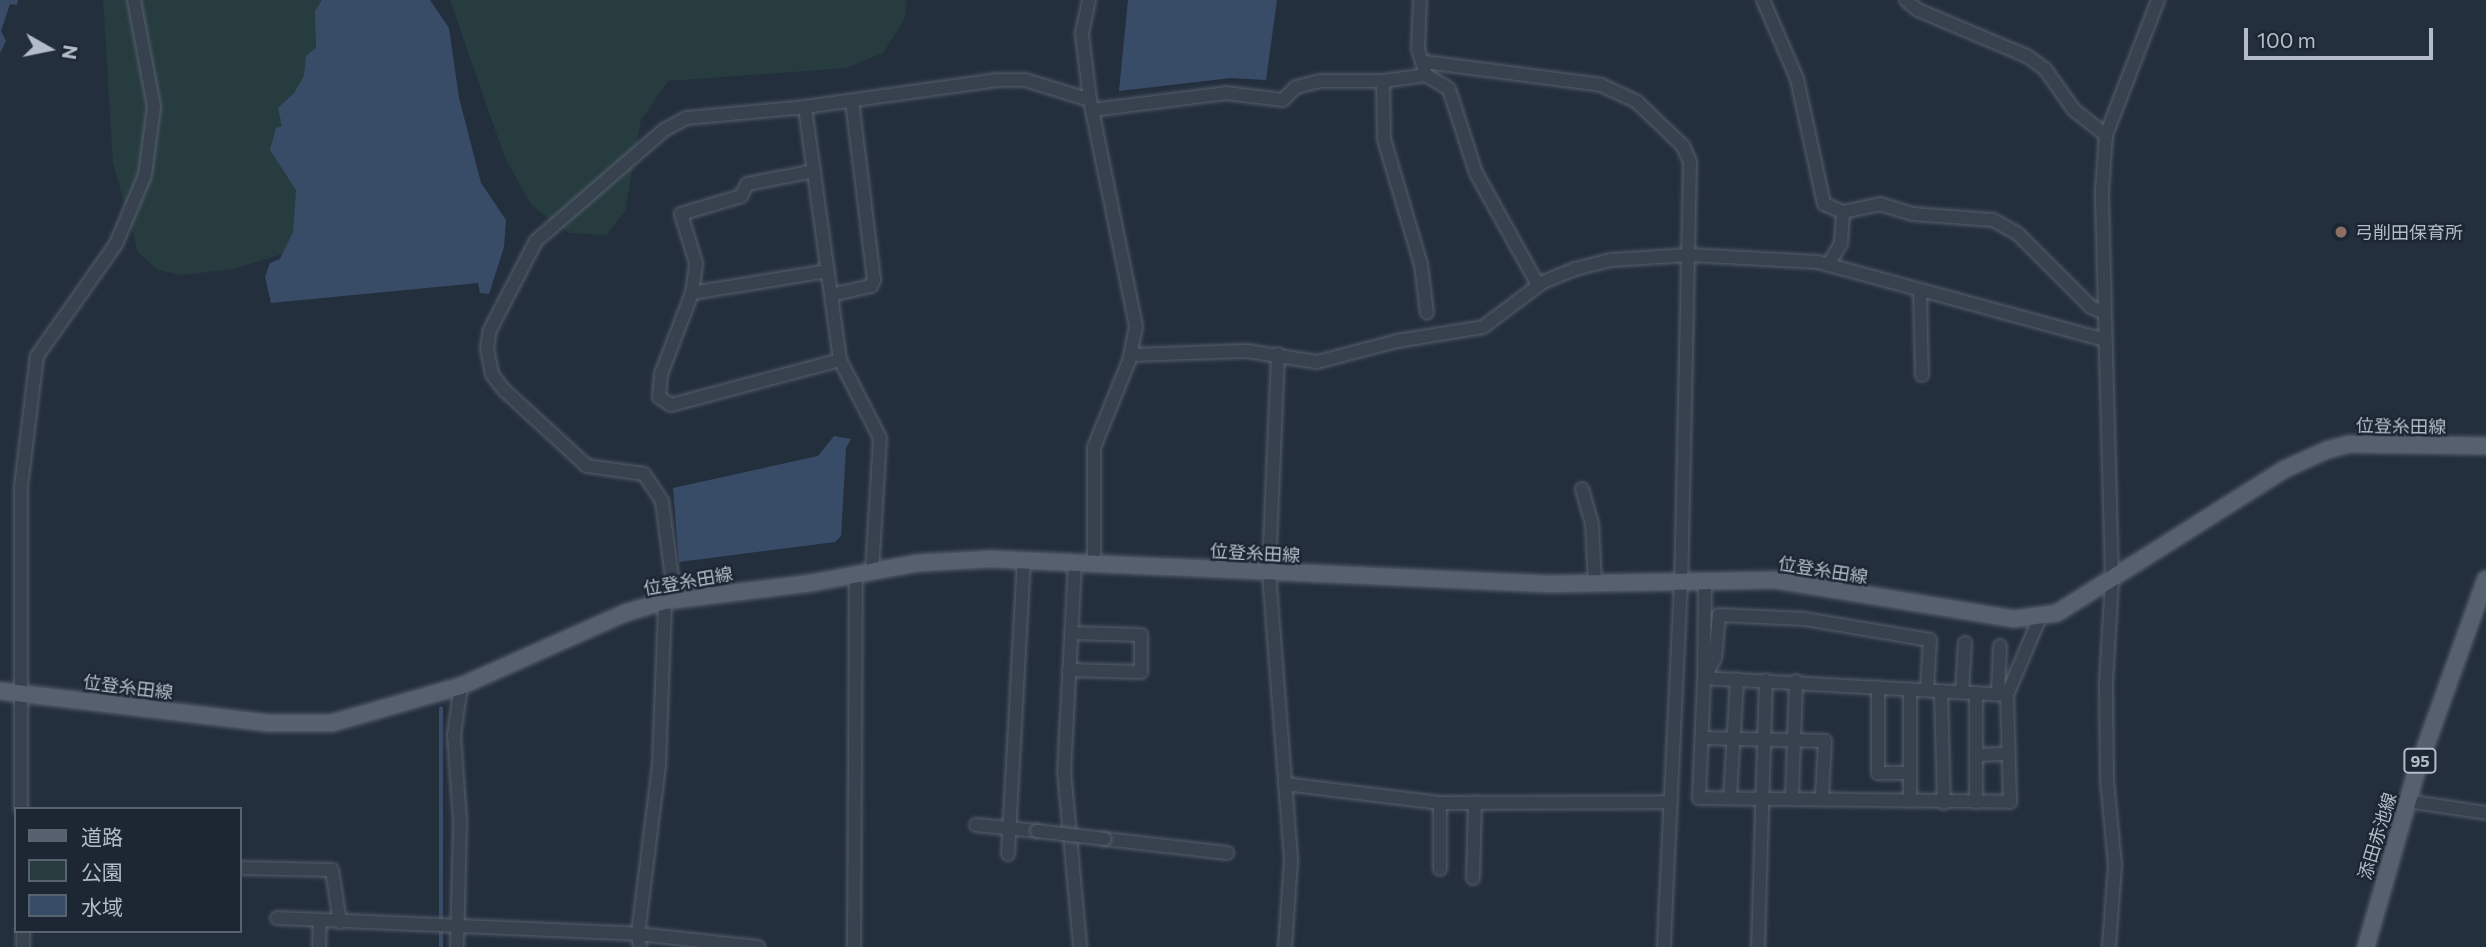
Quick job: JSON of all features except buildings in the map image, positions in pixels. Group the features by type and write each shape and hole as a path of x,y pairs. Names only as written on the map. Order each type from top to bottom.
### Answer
{"main road":[{"name":"位登糸田線","path":"0,691 270,723 332,723 461,686 625,613 670,601 864,574 918,563 1024,560 1269,573 1595,583 1776,580 1920,606 2014,619 2057,613 2112,581 2285,469 2327,450 2349,444 2486,446"},
{"name":"添田赤池線","path":"2366,947 2407,801 2486,579"}],"street":[{"path":"20,807 22,486 37,356 116,244 134,206 153,137 155,107 134,0"},
{"path":"1089,0 1082,34 1091,105 1135,313 1131,355 1094,447 1094,564"},
{"path":"1420,0 1419,49 1425,68 1449,89 1476,173 1538,285"},
{"path":"1763,0 1797,79 1824,204 1843,212 1880,204 1913,214 1993,220 2018,234 2091,307 2104,313"},
{"path":"1906,0 1918,10 2027,56 2045,69 2074,110 2106,135"},
{"path":"2109,947 2115,865 2107,780 2106,682 2112,581 2102,190 2106,135 2158,0"},
{"path":"639,941 659,766 670,601 662,501 644,474 586,466 504,390 492,374 486,348 490,330 536,241 664,130 687,118 806,107 1016,80 1091,105 1226,93 1283,100 1296,87 1320,81 1383,81 1425,68 1601,85 1637,102 1683,145 1690,162 1681,582 1664,947"},
{"path":"1383,81 1384,139 1422,265 1427,313"},
{"path":"831,295 871,286 874,281 852,100"},
{"path":"806,107 840,360 880,438 864,574 854,947"},
{"path":"814,171 747,184 741,196 681,214 696,263 692,293 661,374 662,401 671,405 840,360"},
{"path":"1828,265 1841,243 1843,212"},
{"path":"1131,355 1247,351 1317,362 1397,341 1461,333 1483,327 1538,285 1611,260 1689,255 1828,265 2106,340"},
{"path":"692,293 828,271"},
{"path":"1920,289 1922,374"},
{"path":"1278,354 1269,573 1291,861 1285,947"},
{"path":"1581,489 1592,524 1595,583"},
{"path":"1008,854 1024,560"},
{"path":"1075,563 1064,770 1080,947"},
{"path":"1705,582 1699,798 1822,796 1944,803 2010,802 2000,646"},
{"path":"1704,678 1715,657 1719,615 1792,618 1930,640 1944,803"},
{"path":"2003,694 2041,615"},
{"path":"1069,670 1141,672 1142,635 1071,632"},
{"path":"1965,643 1976,755 1976,802"},
{"path":"1704,678 2003,694"},
{"path":"1730,798 1737,679"},
{"path":"1758,947 1766,680"},
{"path":"1792,797 1796,681"},
{"path":"457,947 460,821 454,735 461,686"},
{"path":"1878,687 1878,773 1910,773"},
{"path":"1910,689 1910,801"},
{"path":"1702,737 1825,741 1822,796"},
{"path":"1976,755 2009,754"},
{"path":"1285,785 1440,803 1671,802"},
{"path":"2407,801 2486,813"},
{"path":"1473,878 1475,802"},
{"path":"1440,803 1440,869"},
{"path":"976,825 1227,853"},
{"path":"242,868 332,870 340,922"},
{"path":"277,918 758,947"},
{"path":"319,947 320,920"}],"green space":[{"path":"103,0 341,0 289,252 234,269 182,275 158,270 138,252 113,163"},
{"path":"450,0 907,0 904,20 883,53 846,68 668,81 641,120 625,212 606,235 569,233 532,206 505,158"}],"water":[{"path":"0,0 18,0 17,5 10,4 1,31 6,41 0,53"},
{"path":"322,0 430,0 449,28 459,98 481,183 506,220 504,247 489,294 480,293 478,283 271,303 265,277 270,263 280,259 293,232 296,190 270,150 276,128 282,126 278,108 294,93 304,76 306,56 316,48 315,11"},
{"path":"1128,0 1277,0 1266,80 1231,78 1119,91"},
{"path":"834,436 851,439 846,448 841,536 835,542 679,562 673,488 818,456"}],"waterway":[{"path":"441,709 441,947"}],"place":[{"name":"弓削田保育所","path":"2341,232"}]}
